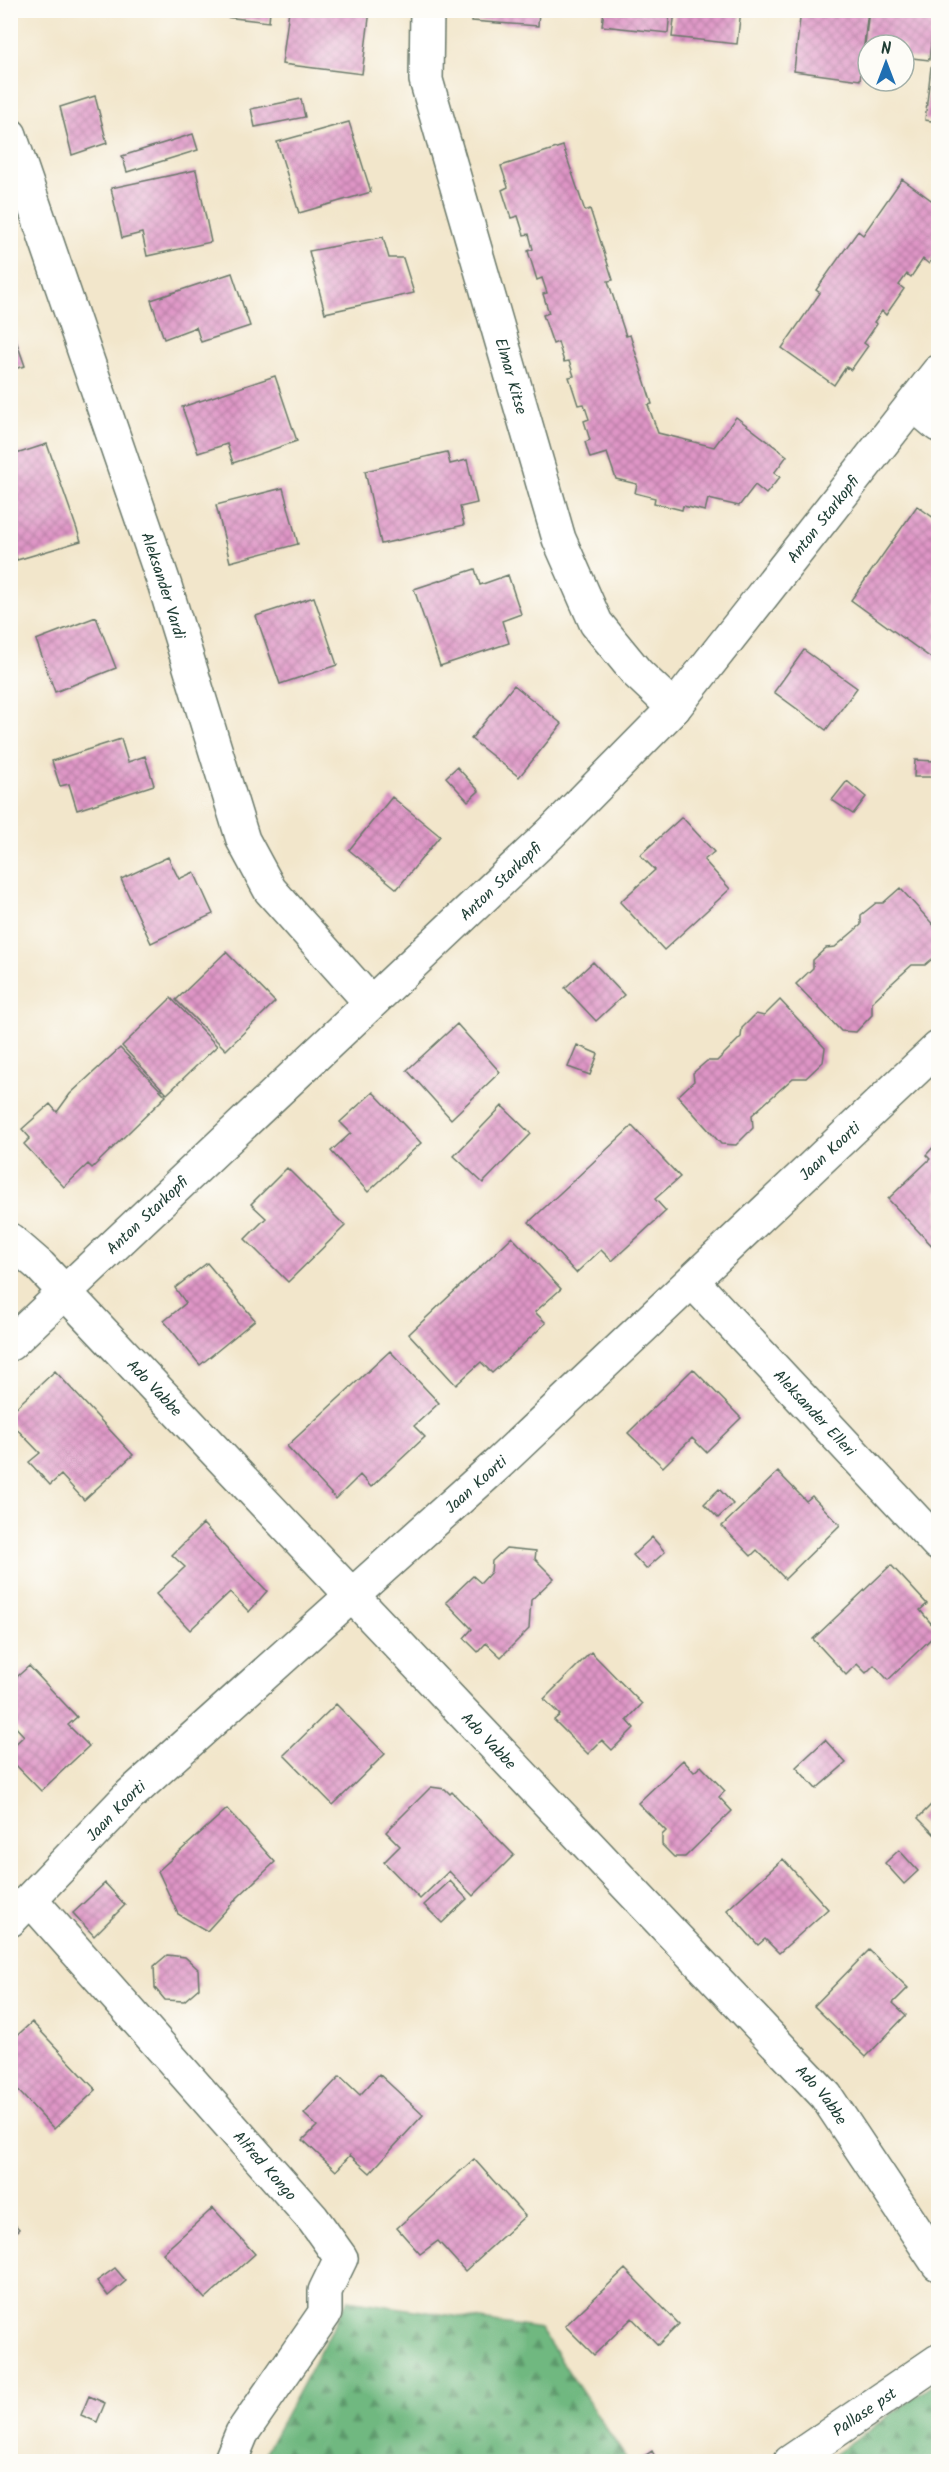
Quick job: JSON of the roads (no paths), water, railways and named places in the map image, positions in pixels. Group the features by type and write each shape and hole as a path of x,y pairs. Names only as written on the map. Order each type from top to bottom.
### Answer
{"street":[{"name":"Elmar Kitse","path":"427,10 426,80 559,539 596,623 637,673 674,708"},
{"name":"Aleksander Vardi","path":"10,135 165,586 243,840 270,890 370,1002"},
{"name":"Anton Starkopfi","path":"10,1344 551,833 674,708 926,415 939,372"},
{"name":"Jaan Koorti","path":"21,1910 130,1795 499,1463 939,1048"},
{"name":"Ado Vabbe","path":"10,1240 66,1293 826,2096 939,2264"},
{"name":"Aleksander Elleri","path":"692,1281 939,1544"},
{"name":"Alfred Kongo","path":"21,1910 313,2219 341,2258 324,2291 324,2313 242,2433 230,2462"},
{"name":"Pallase pst","path":"790,2462 939,2361"}]}
